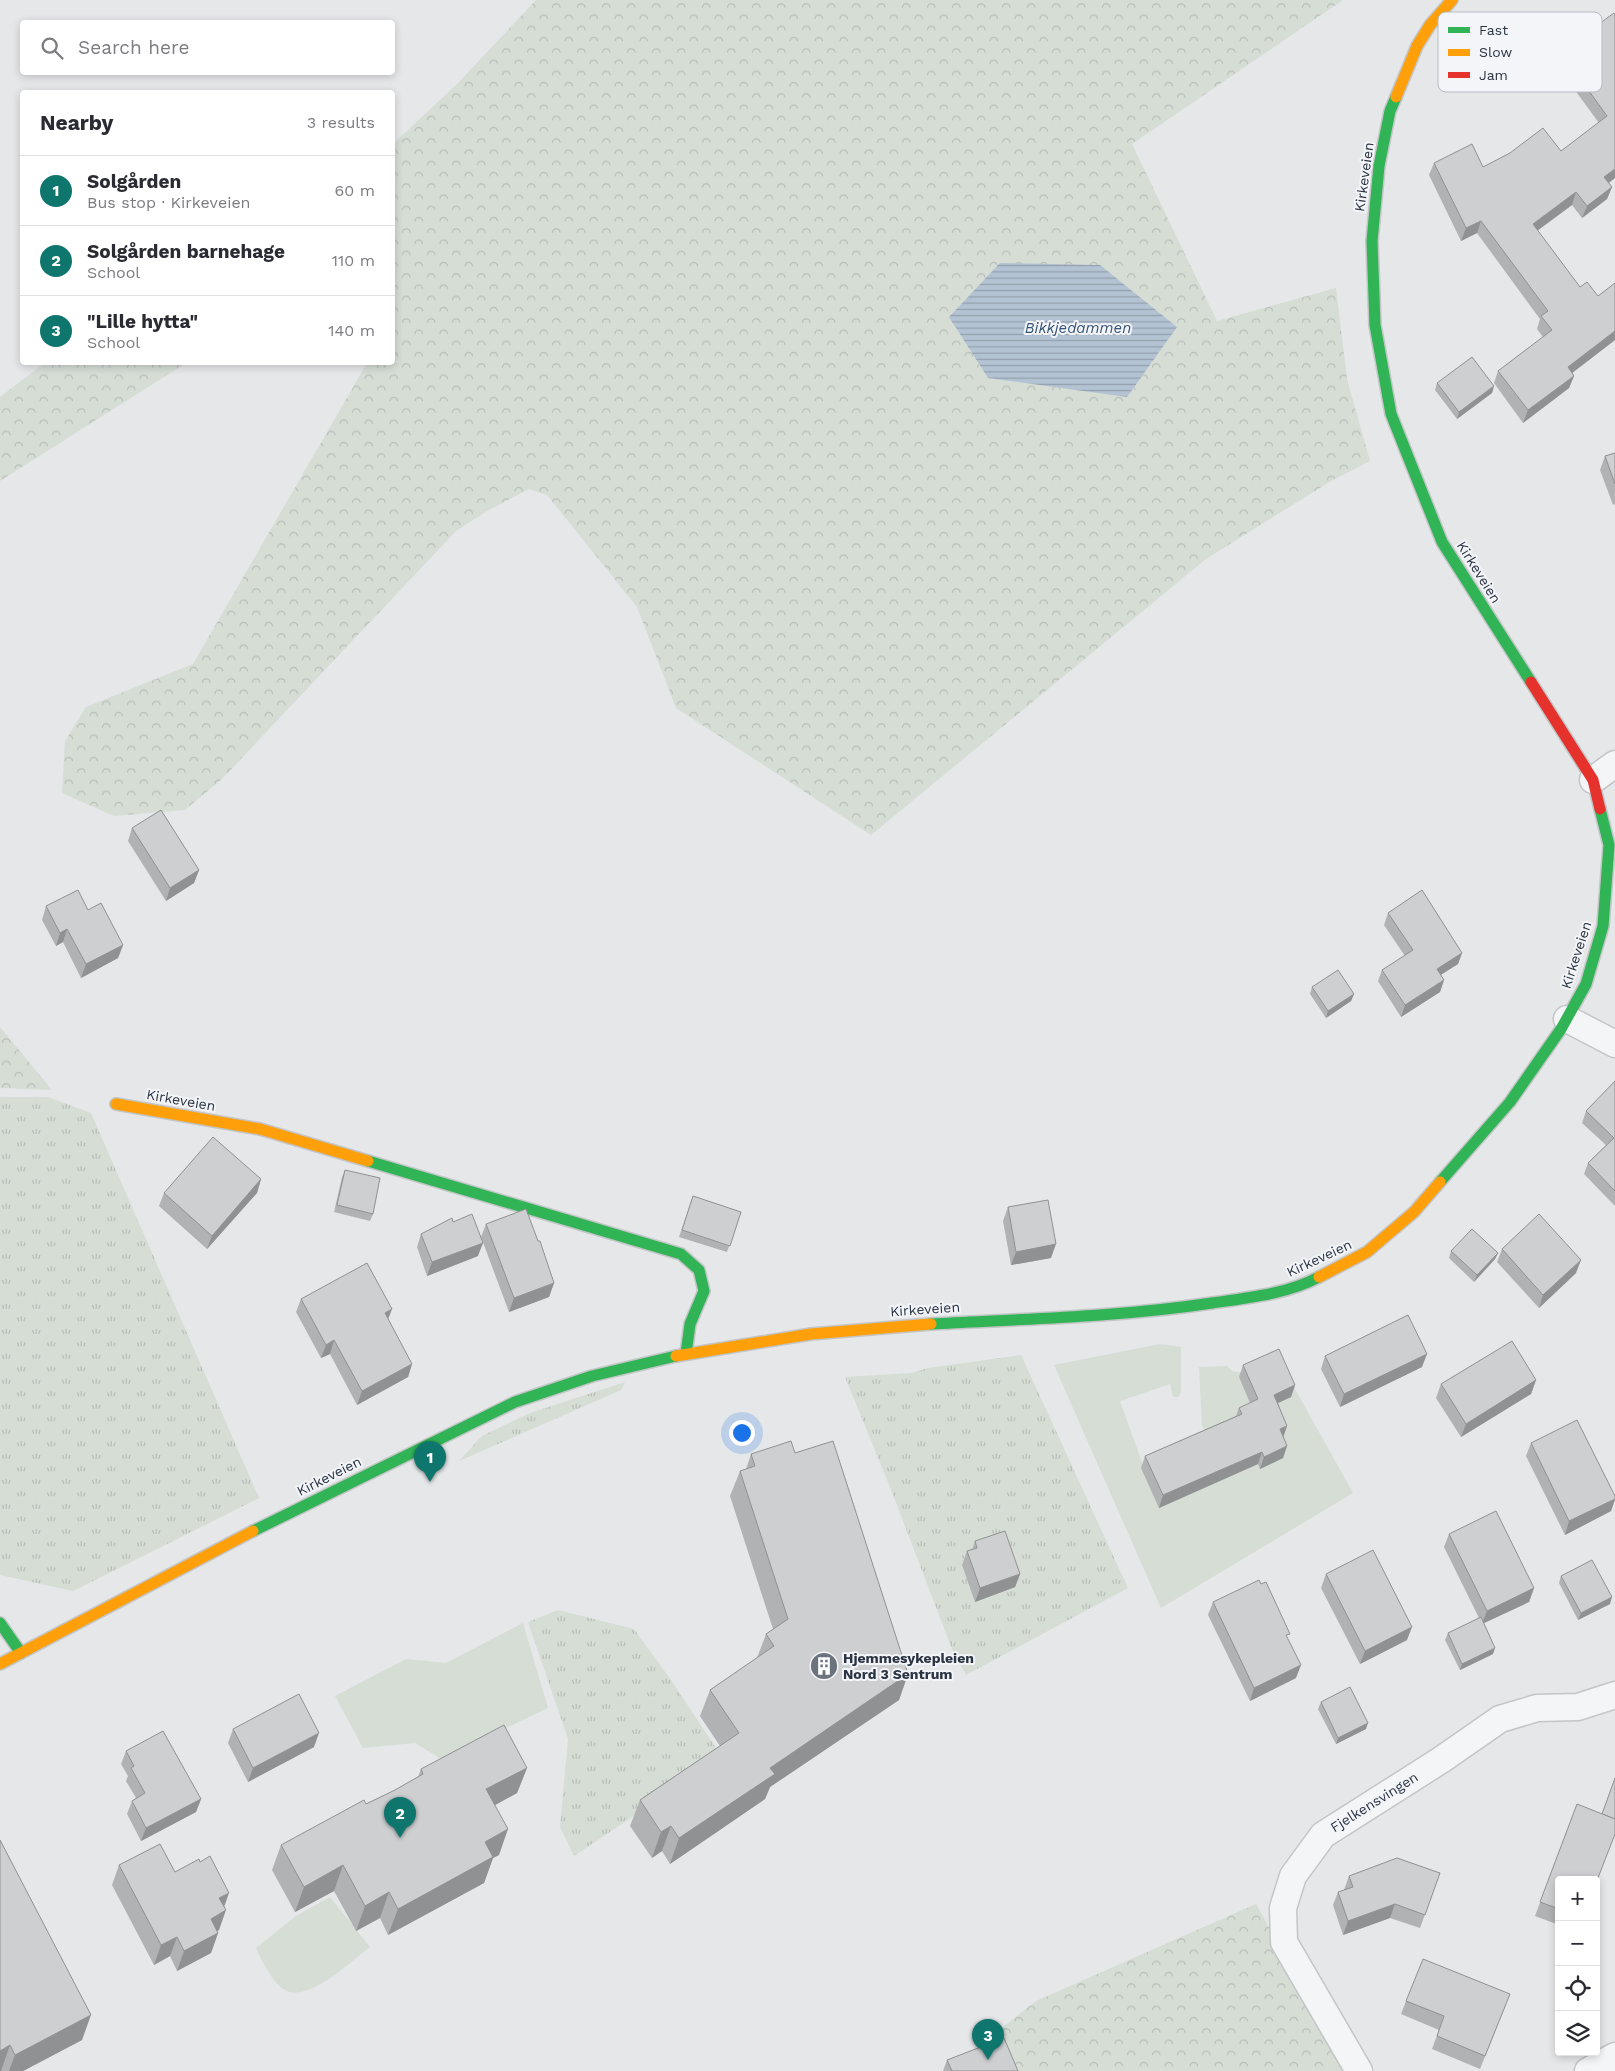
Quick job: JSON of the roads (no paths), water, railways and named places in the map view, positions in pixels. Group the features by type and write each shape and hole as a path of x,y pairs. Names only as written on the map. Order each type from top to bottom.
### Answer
{"main road":[{"name":"Kirkeveien","path":"1441,12 1452,0"},
{"name":"Kirkeveien","path":"0,1664 239,1538 493,1411 592,1376 658,1359 811,1334 899,1325 1166,1310 1261,1296 1310,1282 1367,1252 1414,1212 1510,1102 1566,1019 1586,984 1603,926 1609,845 1593,780 1442,542 1391,414 1375,325 1372,241 1379,166 1390,111 1417,46 1438,16"},
{"name":"Kirkeveien","path":"116,1104 260,1129 681,1254 699,1270 704,1291 690,1324 686,1354"},
{"path":"0,1623 21,1653"}],"street":[{"path":"1593,780 1615,764"},
{"path":"1566,1019 1615,1044"},
{"name":"Fjelkensvingen","path":"1359,2071 1284,1942 1283,1908 1293,1876 1323,1834 1441,1760 1500,1719 1537,1708 1578,1707 1615,1696"},
{"path":"1588,2071 1615,2056"}],"water":[{"name":"Bikkjedammen","path":"1000,263 1100,265 1177,327 1127,397 988,378 949,317"}],"place":[{"name":"Solgården","path":"430,1482"},
{"name":"Hjemmesykepleien Nord 3 Sentrum","path":"824,1666"},
{"name":"Solgården barnehage","path":"400,1838"},
{"name":"\"Lille hytta\"","path":"988,2060"}]}
